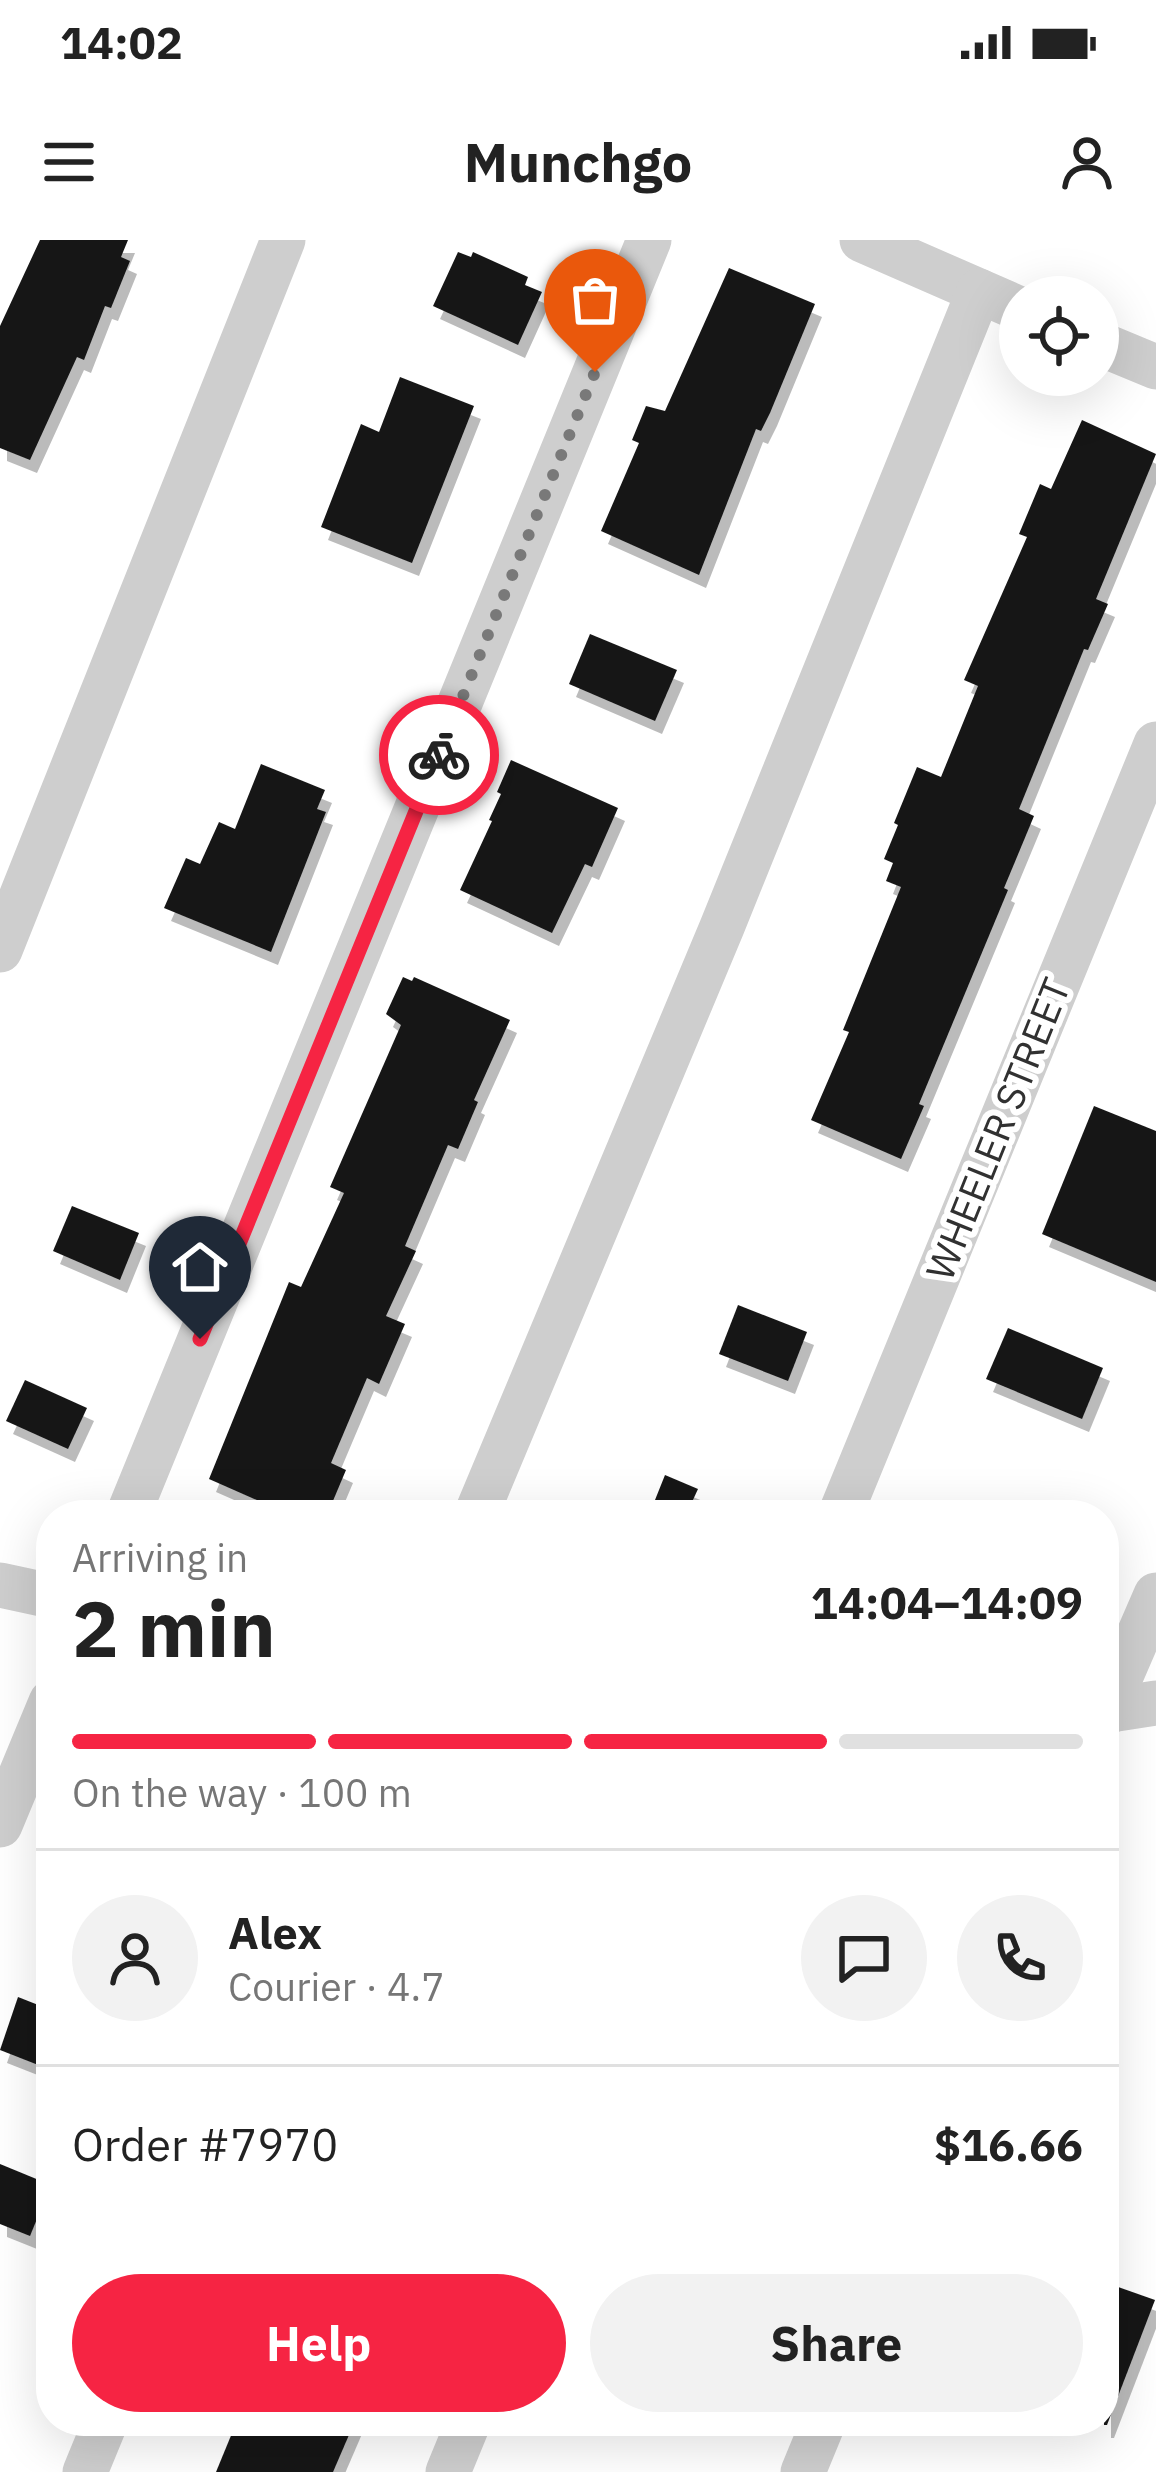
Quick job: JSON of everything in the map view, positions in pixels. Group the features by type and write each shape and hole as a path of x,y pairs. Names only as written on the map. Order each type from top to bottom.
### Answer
{"street":[{"path":"0,950 283,240"},
{"path":"134,1500 649,240"},
{"path":"482,1500 731,905 999,300 862,240"},
{"path":"1119,352 1156,367"},
{"name":"WHEELER STREET","path":"846,1500 1156,743"},
{"path":"0,1585 36,1593"},
{"path":"1119,1680 1156,1595"},
{"path":"1119,1710 1156,1703"},
{"path":"0,1825 36,1738"},
{"path":"85,2472 100,2436"},
{"path":"448,2472 463,2436"},
{"path":"803,2472 818,2436"}],"building":[{"path":"40,240 128,240 121,257 130,261 111,308 105,306 84,360 77,357 30,460 0,448 0,326"},
{"path":"458,252 471,257 473,252 528,277 525,285 542,292 518,345 433,306"},
{"path":"729,268 815,304 770,413 761,431 756,429 699,575 601,531 639,443 632,440 646,406 665,411"},
{"path":"400,377 474,406 412,563 321,527 361,424 379,432"},
{"path":"1082,420 1156,454 1096,599 1108,604 1088,650 1084,649 1019,809 1034,816 1004,888 1008,890 919,1104 924,1106 901,1159 811,1120 849,1032 843,1030 901,887 886,881 893,863 884,859 898,825 894,823 917,767 941,777 978,686 964,680 1027,537 1019,534 1040,484 1051,489"},
{"path":"590,634 677,670 655,721 569,684"},
{"path":"511,760 618,808 592,867 585,864 552,933 460,890 492,821 501,794 497,792"},
{"path":"261,764 325,790 317,809 326,812 271,952 164,908 186,858 200,864 219,822 235,829"},
{"path":"403,977 412,981 414,977 510,1020 458,1149 448,1145 405,1246 416,1251 386,1316 405,1324 379,1384 367,1378 331,1463 346,1470 333,1500 257,1500 209,1479 289,1282 301,1287 344,1193 330,1187 401,1025 386,1014"},
{"path":"1094,1106 1156,1131 1156,1282 1042,1234"},
{"path":"72,1206 139,1233 120,1280 53,1251"},
{"path":"738,1305 807,1332 788,1381 719,1354"},
{"path":"1008,1328 1103,1368 1082,1419 986,1379"},
{"path":"25,1380 87,1408 68,1449 6,1421"},
{"path":"665,1475 698,1489 693,1500 655,1500"},
{"path":"18,1997 36,2004 36,2064 0,2050"},
{"path":"0,2164 36,2179 36,2221 30,2236 0,2224"},
{"path":"1119,2287 1155,2300 1119,2394"},
{"path":"231,2436 349,2436 333,2472 216,2472"}],"way so far":[{"path":"439,755 595,372"}],"route":[{"path":"200,1339 439,755"}]}
